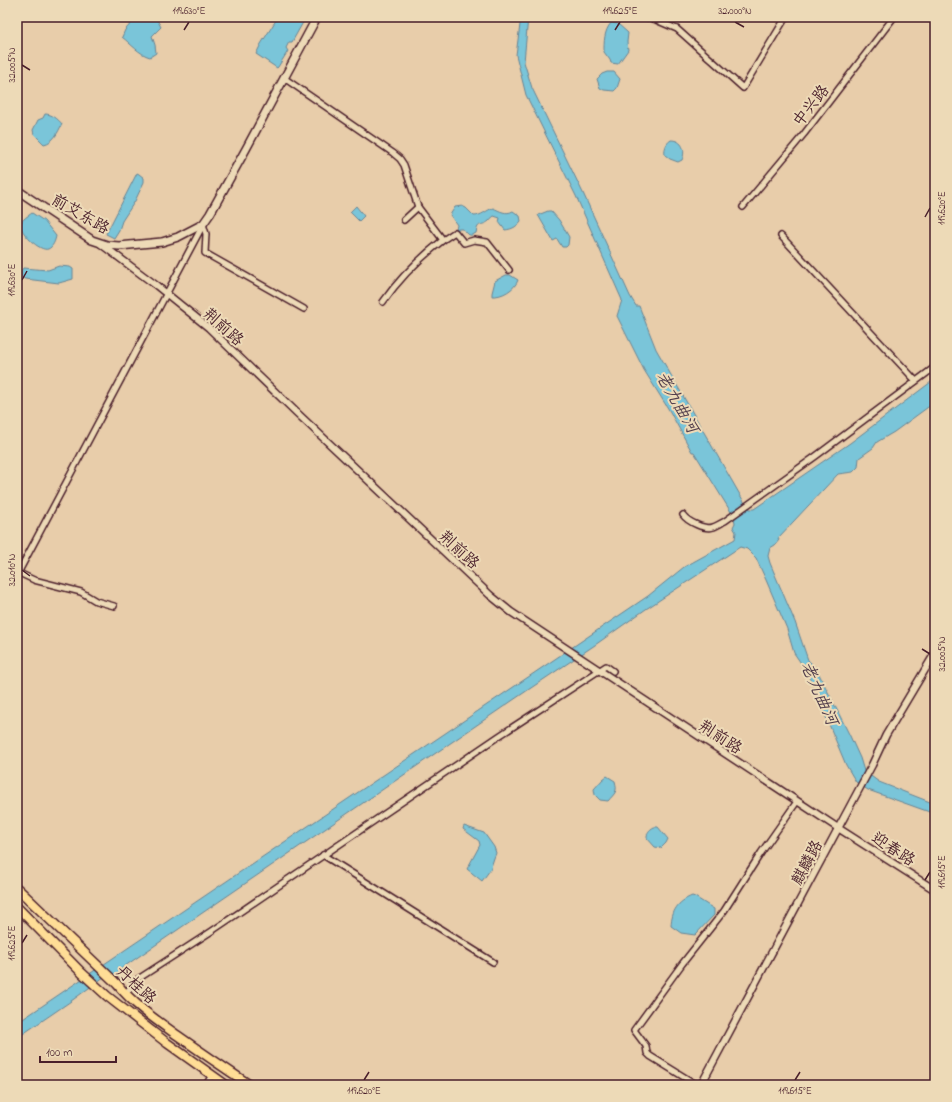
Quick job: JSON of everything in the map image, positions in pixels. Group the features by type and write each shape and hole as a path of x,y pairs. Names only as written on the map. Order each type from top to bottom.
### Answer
{"main road":[{"path":"203,224 210,214 317,17"},
{"name":"前艾东路","path":"17,190 92,240 107,245 119,246 162,242 178,237 203,224"},
{"name":"丹桂路","path":"17,888 94,961 125,994 156,1020 250,1085"},
{"name":"丹桂路","path":"17,907 82,973 107,996 167,1043 226,1085"}],"street":[{"path":"646,17 677,29 743,88 786,17"},
{"name":"中兴路","path":"743,207 804,134 894,17"},
{"path":"284,78 400,159 404,166 418,207 443,240"},
{"path":"404,220 418,207"},
{"path":"114,606 96,601 81,592 34,580 18,573 203,224"},
{"path":"203,224 206,234 205,253 304,310"},
{"path":"382,302 427,252 455,232 464,243 474,240 487,242 509,270"},
{"path":"781,236 916,381"},
{"name":"荆前路","path":"100,243 209,328 490,595 511,612 838,828"},
{"path":"683,515 686,520 705,528 712,528 730,517 816,456 935,367"},
{"name":"麒麟路","path":"701,1085 871,768 886,735 935,653"},
{"path":"125,994 138,979 498,736 606,666 614,671"},
{"path":"697,1085 650,1056 647,1053 646,1046 634,1030 682,964 724,911 761,853 796,803"},
{"name":"迎春路","path":"838,828 935,890"},
{"path":"323,855 493,962"},
{"path":"206,1085 212,1075"}],"water":[{"path":"137,17 146,20 156,18 161,27 152,36 156,53 150,57 139,51 122,37 125,30"},
{"path":"278,17 306,17 292,42 289,42 286,48 288,51 277,68 256,54"},
{"name":"老九曲河","path":"521,17 528,17 524,62 532,88 583,193 630,296 636,306 639,306 656,349 747,507 754,509 850,443 935,379 935,402 894,432 877,442 873,448 859,458 858,467 853,472 838,474 778,538 779,540 775,545 770,548 768,556 795,622 808,660 816,668 850,736 864,771 879,782 935,804 935,814 868,790 856,782 846,765 807,672 794,653 787,629 756,558 747,549 740,547 646,609 122,968 119,974 113,976 108,974 17,1038 17,1023 648,596 684,567 735,539 736,532 733,527 735,523 734,517 694,452 692,452 669,410 644,370 617,316 622,300 576,196 526,95 516,55"},
{"path":"611,23 618,24 628,33 628,50 618,64 611,63 604,52 604,41"},
{"path":"614,72 620,79 617,88 614,91 600,88 597,79 602,74"},
{"path":"45,114 55,117 62,124 53,139 44,144 34,134 33,130 38,120 43,118"},
{"path":"671,140 675,140 681,144 684,153 682,160 678,162 665,155 666,146"},
{"path":"137,173 144,178 144,182 114,238 106,234"},
{"path":"356,206 364,216 359,221 350,212"},
{"path":"462,206 474,216 493,208 505,213 513,211 520,216 521,221 518,225 505,230 499,222 500,218 494,216 487,223 479,226 476,233 469,235 462,229 456,229 457,225 450,215 455,207"},
{"path":"551,211 559,220 569,237 568,245 566,247 562,247 557,239 553,241 538,215"},
{"path":"32,213 44,221 56,236 54,242 48,249 35,245 23,232 21,224 25,218"},
{"path":"59,266 70,267 73,269 73,279 59,283 22,278 21,271 23,268 48,270"},
{"path":"506,275 510,275 518,280 511,289 504,294 492,296 495,281"},
{"path":"607,776 615,781 616,788 614,794 608,801 600,800 595,795 594,789"},
{"path":"464,826 484,833 494,847 496,853 490,870 482,881 467,869 480,845 479,841 463,829"},
{"path":"654,827 658,827 668,839 661,848 655,847 647,838 647,834"},
{"path":"692,896 714,909 714,915 695,935 681,933 671,926 676,908 687,898"}]}
